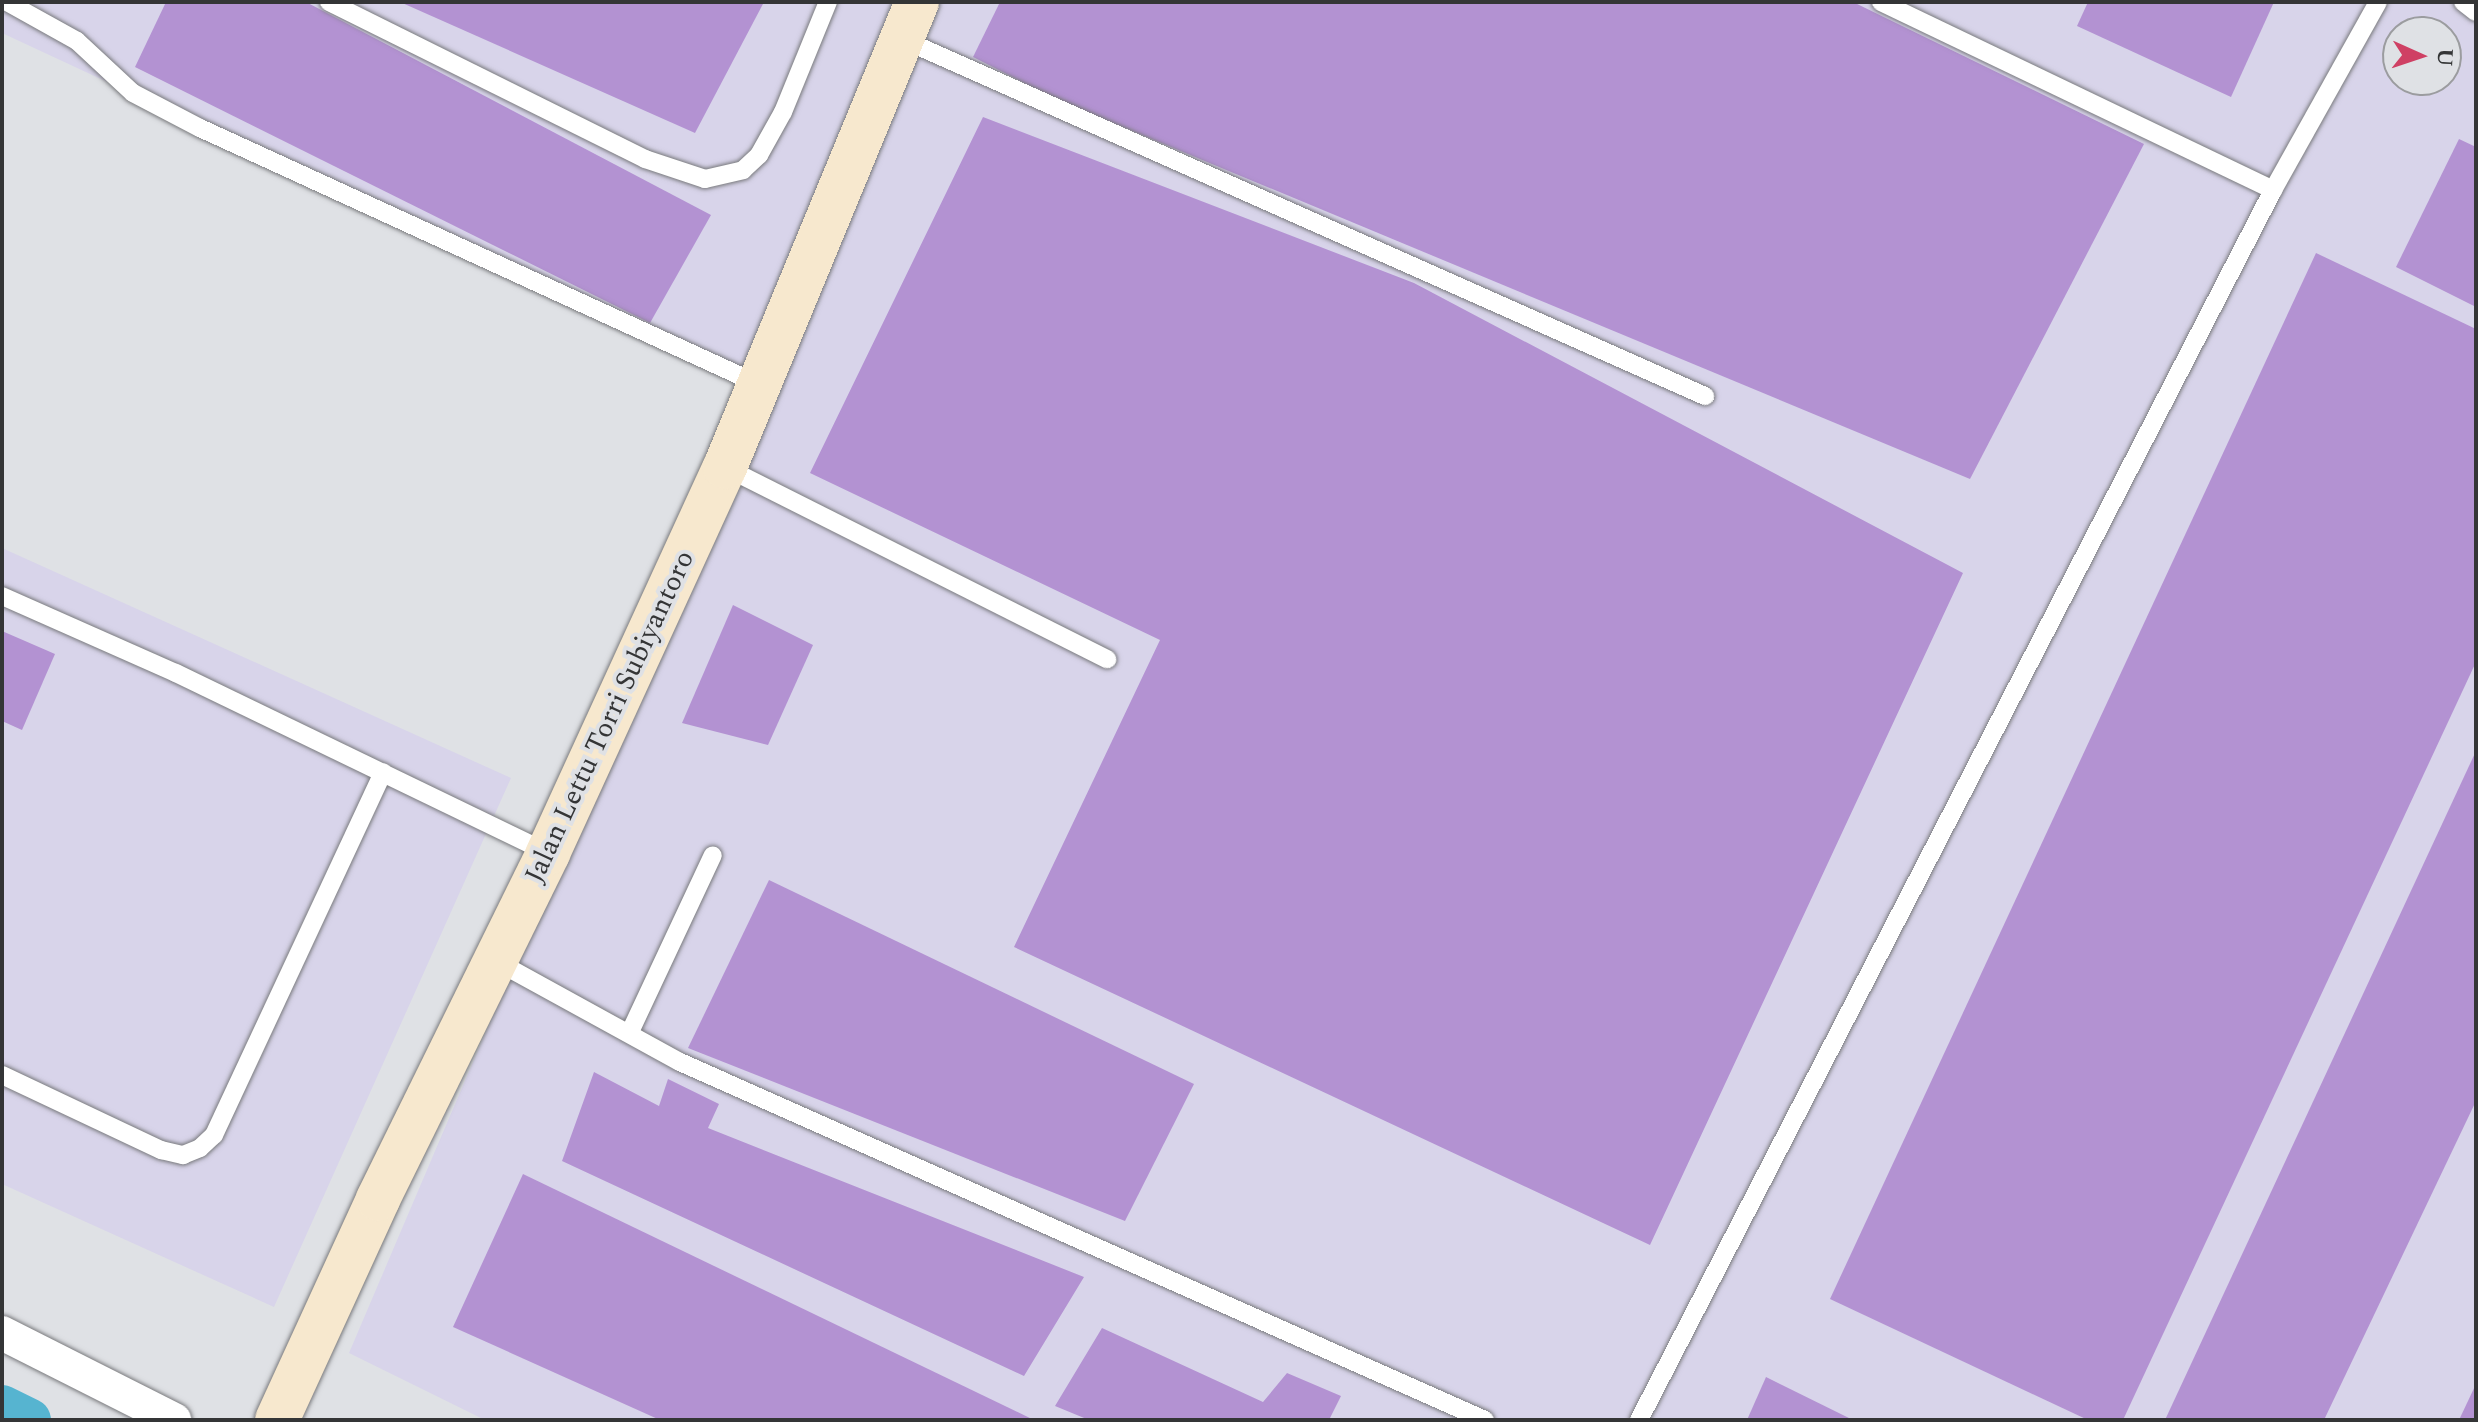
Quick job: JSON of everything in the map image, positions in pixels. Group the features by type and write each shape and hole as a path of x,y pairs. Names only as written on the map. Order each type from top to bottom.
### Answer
{"main road":[{"name":"Jalan Lettu Torri Subiyantoro","path":"277,1420 493,959 548,853 725,467 761,386 908,20"}],"street":[{"path":"2,1333 174,1420"}],"lane":[{"path":"7,2 77,41 133,93 200,128 761,386"},
{"path":"329,2 645,159 705,179 743,170 759,155 783,112 828,2"},
{"path":"1881,2 2273,190"},
{"path":"1639,1420 2273,190 2378,2"},
{"path":"2463,2 2476,12"},
{"path":"908,20 1705,396"},
{"path":"725,467 1107,659"},
{"path":"2,596 548,853"},
{"path":"2,1075 161,1150 183,1155 200,1148 214,1135 383,773"},
{"path":"630,1032 713,855"},
{"path":"493,959 680,1062 1485,1420"}],"shaded area":[{"path":"2,2 2476,2 2476,1420 485,1420 349,1353 761,386 2,33"},
{"path":"2,548 511,778 274,1307 2,1184"}],"building":[{"path":"166,2 306,2 711,215 650,323 135,67"},
{"path":"400,2 764,2 695,133"},
{"path":"1000,2 1853,2 2144,144 1970,479 1058,100 973,57"},
{"path":"2088,2 2274,2 2231,97 2077,26"},
{"path":"983,117 1414,283 1963,573 1650,1245 1014,947 1160,640 810,473"},
{"path":"2459,139 2476,147 2476,307 2396,267"},
{"path":"2316,253 2476,329 2476,662 2123,1420 2088,1420 1830,1299"},
{"path":"733,605 813,645 768,745 682,723"},
{"path":"2,631 55,654 22,730 2,721"},
{"path":"2476,751 2476,1101 2324,1420 2165,1420"},
{"path":"769,880 1194,1084 1125,1221 688,1048"},
{"path":"594,1072 659,1106 668,1079 719,1104 708,1128 1084,1277 1024,1376 562,1161"},
{"path":"523,1174 1034,1420 660,1420 453,1327"},
{"path":"1102,1328 1263,1402 1287,1373 1341,1396 1329,1420 1089,1420 1055,1406"},
{"path":"1766,1377 1853,1420 1747,1420"},
{"path":"2476,1384 2476,1420 2459,1420"}],"waterway":[{"path":"2,1407 29,1420"}]}
